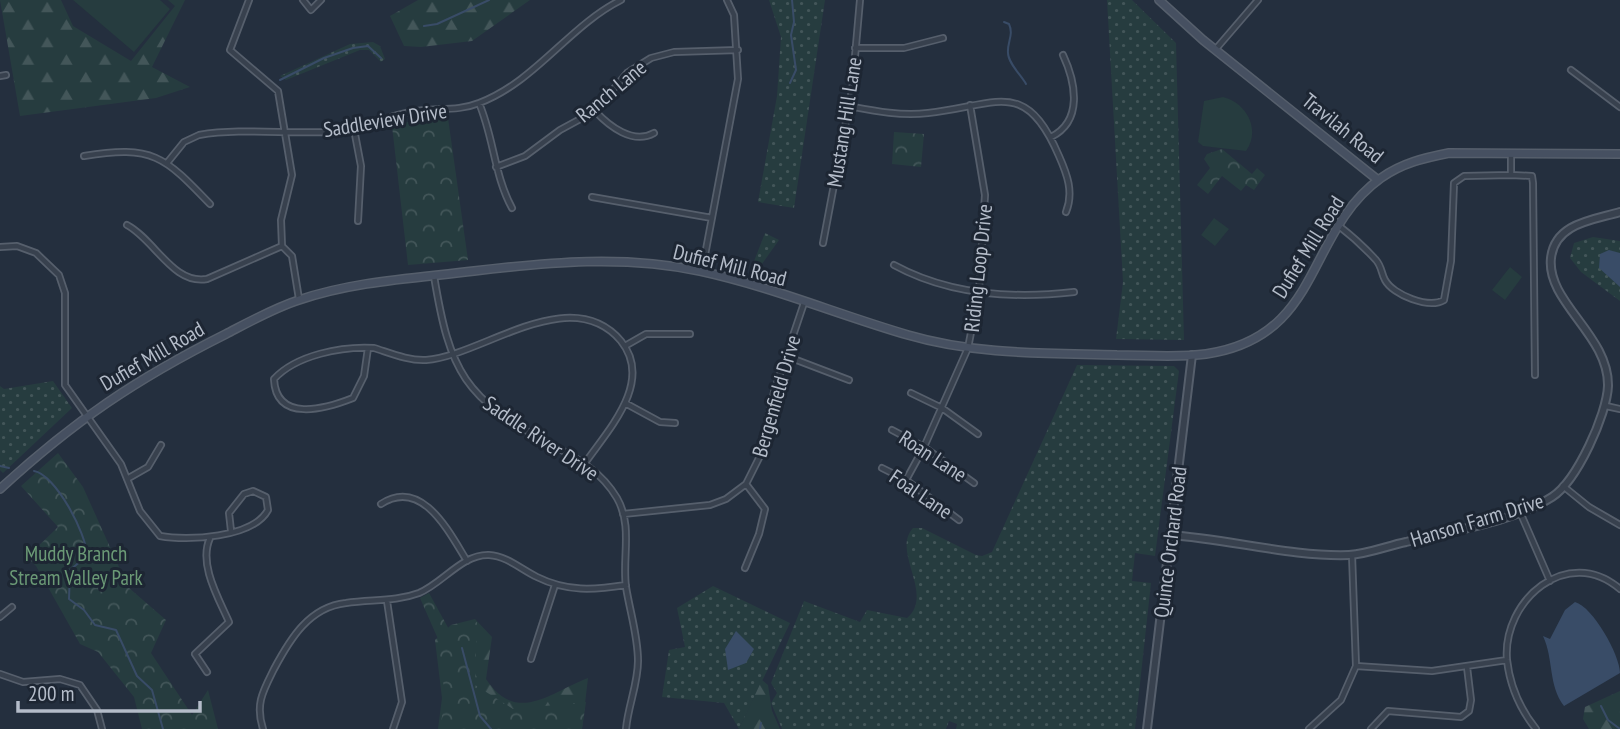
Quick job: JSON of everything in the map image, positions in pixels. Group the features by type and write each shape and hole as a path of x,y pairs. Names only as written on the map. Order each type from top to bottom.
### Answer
{"main road":[{"name":"Travilah Road","path":"1159,0 1215,50 1378,180 1424,158 1448,153 1620,154"},
{"name":"Dufief Mill Road","path":"0,488 85,415 157,369 299,299 355,287 540,263 588,260 638,262 702,271 911,336 968,348 1192,355 1228,350 1252,340 1283,317 1304,293 1339,226 1364,192 1378,180"}],"street":[{"path":"249,0 230,50 278,91 292,175 281,220 282,246 292,256 299,299"},
{"path":"303,0 311,10 321,0"},
{"name":"Saddleview Drive","path":"167,163 184,142 200,135 354,129 411,112 463,108 479,103 534,68 590,18 621,0"},
{"path":"702,271 736,99 738,50 734,15 727,0"},
{"name":"Mustang Hill Lane","path":"823,243 848,106 860,0"},
{"path":"1215,50 1258,0"},
{"path":"855,48 904,48 943,38"},
{"name":"Ranch Lane","path":"496,167 526,156 560,130 595,111 627,73 651,58 674,52 738,50"},
{"path":"1051,137 1062,132 1073,116 1072,72 1063,55"},
{"path":"1571,70 1620,107"},
{"path":"848,106 905,115 997,100 1015,102 1042,120 1051,137 1070,190 1066,212"},
{"path":"479,103 486,121 500,187 512,208"},
{"name":"Riding Loop Drive","path":"906,480 924,447 968,348 979,291 985,195 970,105"},
{"path":"595,111 614,129 640,137 654,133"},
{"path":"354,129 361,166 358,221"},
{"path":"84,156 132,151 167,163 210,204"},
{"path":"1511,153 1511,175"},
{"path":"1339,226 1379,264 1385,281 1396,290 1420,301 1439,303 1444,300 1451,261 1454,183 1464,176 1532,176 1535,375"},
{"path":"592,197 712,218"},
{"name":"Hanson Farm Drive","path":"1170,535 1352,554 1520,511 1552,496 1563,486 1599,424 1606,405 1608,377 1604,360 1554,280 1551,257 1556,243 1569,227 1620,212"},
{"path":"127,225 139,231 184,278 195,281 207,279 282,246"},
{"path":"0,247 17,246 36,253 59,275 65,293 65,385 121,464 140,511 160,536 210,538 231,531 264,517 268,510 266,497 253,491 244,494 229,513 231,531"},
{"path":"894,264 940,286 1036,296 1074,292"},
{"name":"Saddle River Drive","path":"434,276 443,329 451,354 470,387 494,412 585,463 607,484 624,514 627,538 626,585 638,662 626,729"},
{"name":"Bergenfield Drive","path":"624,514 710,505 726,499 746,484 760,456 774,392 804,303"},
{"path":"368,348 363,376 353,398 306,411 285,405 274,390 274,379 292,365 335,351 368,348 423,360 451,354 519,327 557,320 596,323 614,333 625,346 632,362 633,377 625,403 585,463"},
{"path":"625,346 646,334 690,334"},
{"name":"Quince Orchard Road","path":"1147,729 1192,355"},
{"path":"786,356 849,380"},
{"path":"911,393 942,408 978,434"},
{"path":"625,403 660,422 675,422"},
{"path":"1606,405 1620,409"},
{"name":"Roan Lane","path":"892,430 924,447 974,482"},
{"path":"127,479 148,467 161,444"},
{"name":"Foal Lane","path":"882,468 906,480 960,520"},
{"path":"746,484 765,509 746,568"},
{"path":"1563,486 1620,525"},
{"path":"381,503 402,496 427,505 442,520 467,561"},
{"path":"1520,511 1550,581"},
{"path":"207,672 195,654 229,622 210,575 206,547 210,538"},
{"path":"1309,729 1341,700 1356,666 1352,554"},
{"path":"263,729 258,710 260,697 306,620 343,603 387,601 423,591 478,556 496,556 555,585 595,590 626,585"},
{"path":"1527,729 1534,727 1516,699 1507,660 1515,616 1525,601 1550,581 1574,572 1591,571 1608,579 1620,589"},
{"path":"531,659 555,585"},
{"path":"387,601 401,702 393,729"},
{"path":"0,617 12,607"},
{"path":"1356,666 1432,671 1507,660"},
{"path":"1371,729 1388,711 1461,717 1469,711 1471,701 1467,667"},
{"path":"0,674 23,682 60,679 80,685 97,710 102,729"}],"green space":[{"path":"0,0 61,0 73,26 131,61 175,6 168,0 185,0 152,67 190,87 156,98 20,116"},
{"path":"73,0 160,0 170,9 134,52"},
{"path":"418,0 530,0 472,41 421,47 404,46 390,16"},
{"path":"769,0 825,0 794,208 758,202 777,96 781,37"},
{"path":"1107,0 1132,0 1176,43 1184,340 1116,339 1123,282"},
{"path":"373,42 380,46 385,59 381,62 369,50 360,50 286,80 280,76 350,44"},
{"path":"1223,97 1239,105 1249,118 1252,135 1246,151 1203,146 1198,142 1204,101"},
{"path":"448,118 468,260 408,265 392,126 411,121"},
{"path":"894,132 924,134 921,167 892,164"},
{"path":"1222,149 1252,174 1257,168 1265,175 1254,190 1246,185 1241,191 1222,176 1208,194 1197,185 1210,168 1204,159 1207,154"},
{"path":"1214,218 1229,229 1215,246 1201,235"},
{"path":"765,233 779,240 757,271 751,269"},
{"path":"1593,237 1620,241 1620,301 1581,272 1570,258 1574,243"},
{"path":"1510,267 1522,277 1505,300 1492,290"},
{"path":"1077,365 1174,366 1179,371 1155,556 1135,553 1132,581 1151,583 1135,729 956,729 957,724 949,721 946,729 782,729 771,703 777,693 771,683 804,601 860,622 867,610 907,618 917,597 907,549 913,528 922,528 976,555 992,552"},
{"path":"53,381 72,408 3,473 0,470 0,386 4,389"},
{"name":"Muddy Branch Stream Valley Park","path":"58,453 83,487 128,587 166,620 151,653 192,715 208,690 218,729 142,729 134,697 98,652 80,644 36,566 27,557 58,527 21,486"},
{"path":"713,586 790,623 739,729 724,703 662,697 669,650 685,647 677,608"},
{"path":"429,593 451,633 477,622 475,685 513,709 586,702 582,729 440,729 445,697 438,639 420,598"},
{"path":"475,619 492,637 486,679 498,693 510,700 522,703 534,701 588,678 582,729 438,729 442,698 435,640 451,625"},
{"path":"762,680 768,685 772,711 780,729 739,729"},
{"path":"1620,691 1620,729 1589,729 1583,719 1585,707"}],"water":[{"path":"1609,250 1620,253 1620,287 1599,268 1600,254"},
{"path":"1575,602 1590,613 1604,633 1616,655 1620,673 1564,706 1553,681 1543,636 1550,639 1565,610"},
{"path":"736,631 754,649 746,663 728,670 725,649"}],"waterway":[{"path":"424,26 437,24 489,0"},
{"path":"790,83 796,70 791,35 794,22 792,0"},
{"path":"1004,22 1009,24 1010,28 1009,57 1026,84"},
{"path":"280,80 324,58 353,48 368,46 381,58"},
{"path":"0,466 9,468"},
{"path":"34,471 51,482 60,493 76,520 86,546 87,556 70,570 69,599 84,610 95,625 116,630 137,676 152,690 163,729"},
{"path":"462,648 480,716 491,729"},
{"path":"1601,706 1608,720 1620,729"},
{"path":"760,729 761,723"}]}
